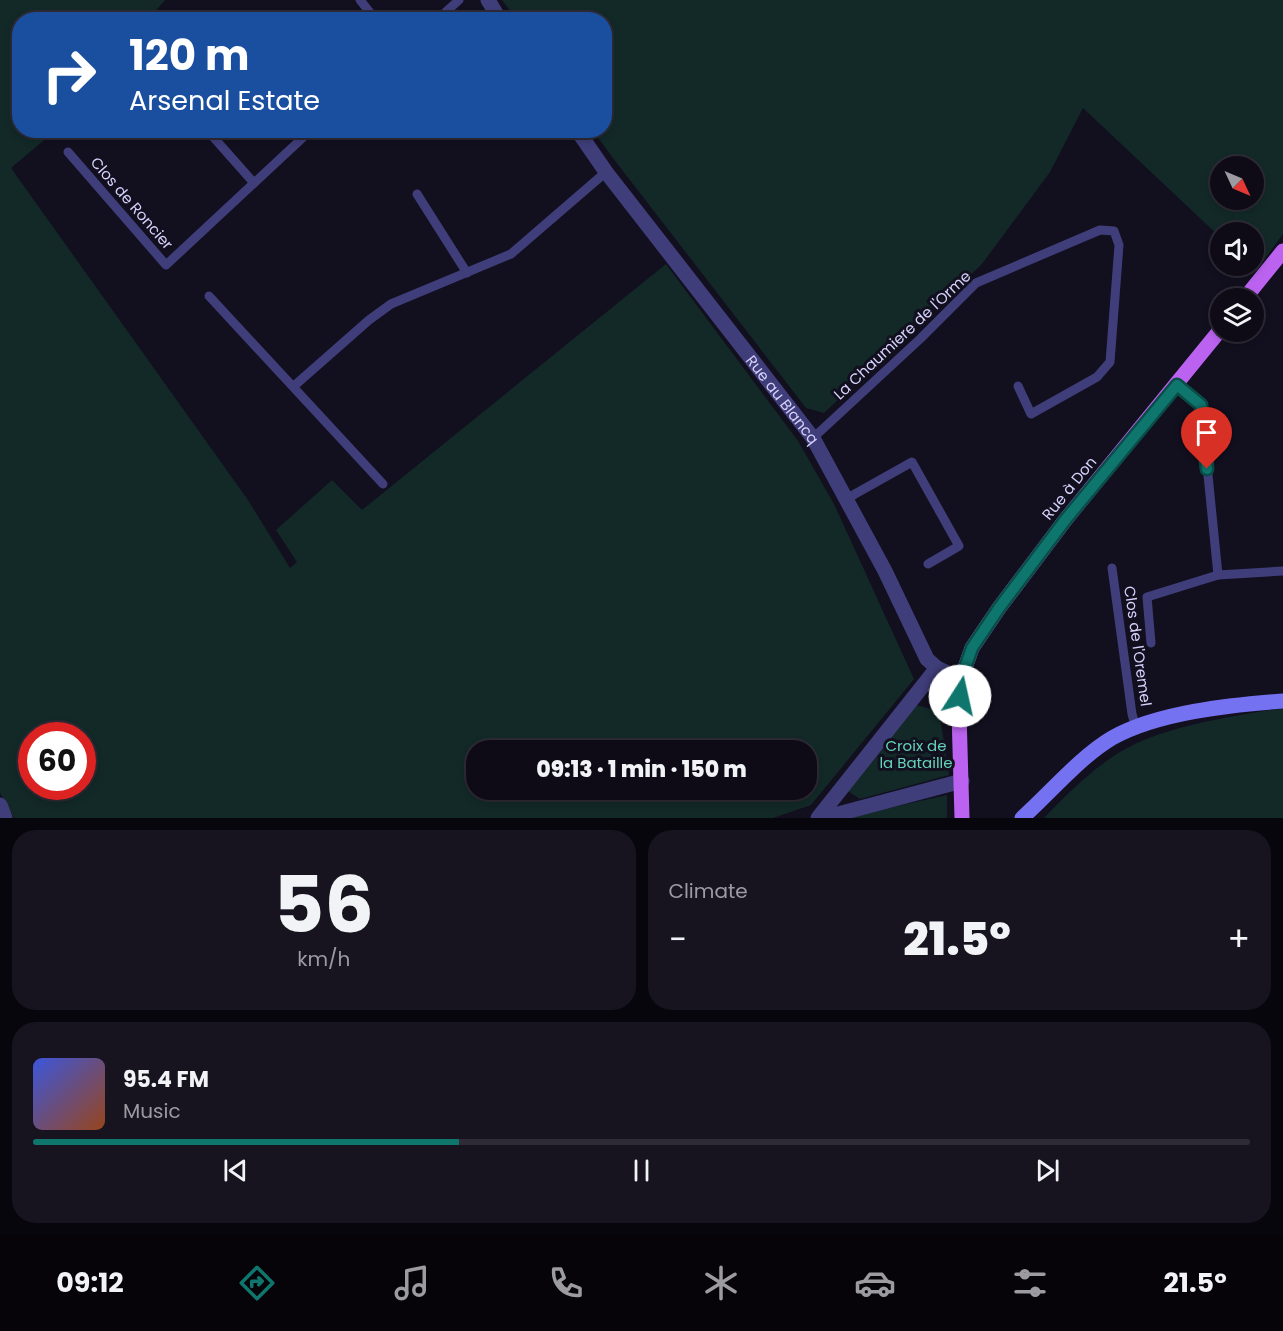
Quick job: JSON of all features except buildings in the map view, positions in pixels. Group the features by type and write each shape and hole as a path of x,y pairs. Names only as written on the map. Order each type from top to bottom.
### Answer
{"main road":[{"path":"1253,288 1283,251"},
{"name":"Rue à Don","path":"962,818 961,679 972,648 1066,519 1211,342"},
{"path":"1022,818 1084,760 1112,738 1173,716 1283,700"}],"street":[{"name":"Rue au Blancq","path":"583,138 606,172 813,438 885,571 927,659 937,668 961,679"},
{"path":"819,818 937,668"},
{"path":"823,818 962,781"},
{"path":"0,806 5,818"}],"lane":[{"path":"360,0 370,12"},
{"path":"446,12 459,0"},
{"path":"214,138 254,183"},
{"name":"Clos de Roncier","path":"68,152 166,265 302,138"},
{"path":"294,386 369,320 391,304 511,254 606,172"},
{"path":"417,194 467,273"},
{"name":"La Chaumiere de l'Orme","path":"813,438 920,339 976,282 1100,230 1114,231 1119,245 1110,362 1096,377 1031,414 1018,386"},
{"path":"209,296 383,484"},
{"path":"1177,385 1201,405 1218,575"},
{"path":"846,499 912,462 959,546 928,564"},
{"name":"Clos de l'Oremel","path":"1112,568 1132,714 1136,728"},
{"path":"1151,643 1148,597 1218,575 1283,571"}],"green space":[{"path":"0,0 165,0 155,12 12,12 12,138 47,138 11,168 248,500 290,568 297,562 276,530 332,480 362,510 666,264 798,441 834,504 914,679 817,798 817,740 466,740 466,800 815,800 811,805 773,818 14,818 0,793"},
{"path":"502,0 1283,0 1283,234 1264,260 1264,222 1210,222 1210,228 1083,108 1050,172 982,264 824,413 806,408 598,138 612,138 612,12 511,12"},
{"name":"Croix de la Bataille","path":"916,705 939,711 949,775 860,799 848,791"},
{"path":"1283,708 1283,818 1044,818 1089,774 1137,743 1199,723"},
{"path":"947,795 947,818 844,818"}],"route":[{"path":"960,696 961,679 972,648 999,608 1066,519 1177,385 1201,405 1207,469"}]}
